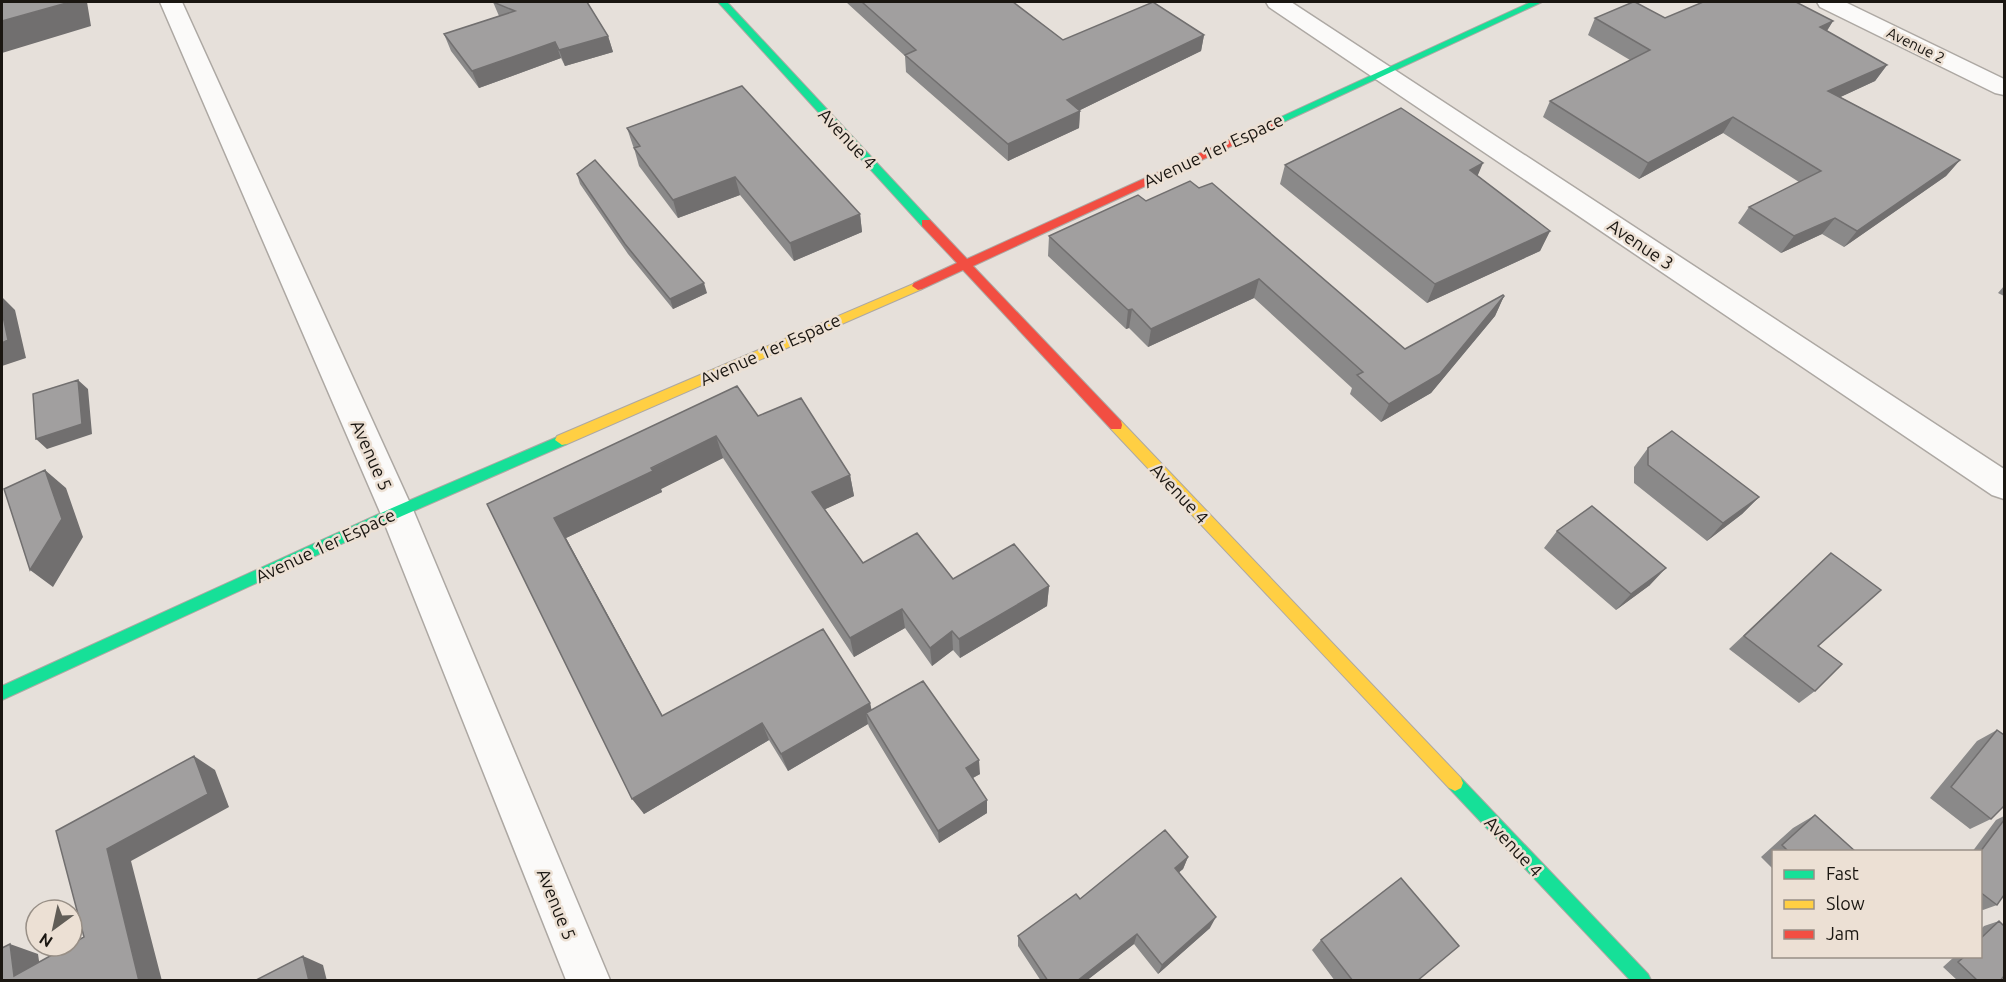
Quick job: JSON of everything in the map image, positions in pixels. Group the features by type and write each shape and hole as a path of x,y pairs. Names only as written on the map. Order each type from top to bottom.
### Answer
{"street":[{"name":"Avenue 5","path":"171,2 397,512 588,981"},
{"name":"Avenue 4","path":"722,2 965,265 1642,981"},
{"name":"Avenue 3","path":"1277,2 2004,486"},
{"name":"Avenue 1er Espace","path":"2,693 397,512 965,265 1537,2"},
{"name":"Avenue 2","path":"1828,2 2004,88"}],"building":[{"path":"2,2 70,2 2,21"},
{"path":"493,2 587,2 608,36 559,50 555,42 472,71 444,34 515,11"},
{"path":"862,2 1013,2 1063,40 1153,2 1204,35 1067,100 1080,111 1008,144 905,55 916,50"},
{"path":"1633,2 1665,18 1703,2 1796,2 1833,21 1820,27 1887,65 1828,91 1960,160 1857,231 1835,218 1794,236 1749,207 1821,171 1733,117 1648,163 1550,101 1650,50 1595,18"},
{"path":"742,86 860,214 790,243 735,177 673,200 634,148 640,146 627,128"},
{"path":"1401,108 1483,163 1470,170 1550,231 1435,284 1285,165"},
{"path":"595,160 704,283 670,299 625,244 577,174"},
{"path":"1190,181 1199,188 1212,183 1405,349 1504,296 1440,374 1389,404 1357,375 1363,372 1259,279 1151,329 1132,309 1128,310 1049,236 1138,195 1146,201"},
{"path":"2,311 8,340 2,343"},
{"path":"78,380 82,424 36,439 33,394"},
{"path":"737,386 758,416 801,398 850,475 812,492 863,563 917,533 953,579 1014,544 1049,586 959,639 952,631 930,648 902,609 850,638 716,436 651,468 653,471 554,518 662,716 823,629 870,703 781,754 762,723 632,799 487,504"},
{"path":"1672,431 1759,497 1723,523 1648,465 1648,448"},
{"path":"45,470 62,519 30,570 4,489"},
{"path":"1592,506 1666,568 1631,594 1557,531"},
{"path":"1831,553 1881,590 1818,646 1842,664 1815,691 1744,636"},
{"path":"923,681 979,760 966,768 987,800 938,831 866,713"},
{"path":"1997,730 2004,735 2004,806 1991,819 1951,787"},
{"path":"194,756 208,794 107,849 139,981 2,981 2,948 10,944 14,976 46,958 84,958 84,898 74,898 56,831"},
{"path":"1815,815 1854,850 1787,850 1782,845"},
{"path":"2004,820 2004,895 1997,905 1982,894 1982,850"},
{"path":"1165,830 1188,857 1175,868 1216,917 1162,965 1137,934 1077,981 1048,981 1018,936 1076,894 1080,899"},
{"path":"1401,878 1459,946 1417,981 1353,981 1321,940"},
{"path":"1999,921 2004,926 2004,976 2000,981 1978,981 1958,962 1963,958 1982,958 1982,937"},
{"path":"303,956 309,981 254,981"}],"traffic: fast":[{"path":"722,2 926,223"},
{"path":"1273,123 1537,2"},
{"path":"2,693 397,512 562,440"},
{"path":"1455,783 1642,980"}],"traffic: slow":[{"path":"562,440 918,286"},
{"path":"1116,425 1455,783"}],"traffic: jam":[{"path":"918,286 1273,123"},
{"path":"926,223 1116,425"}]}
